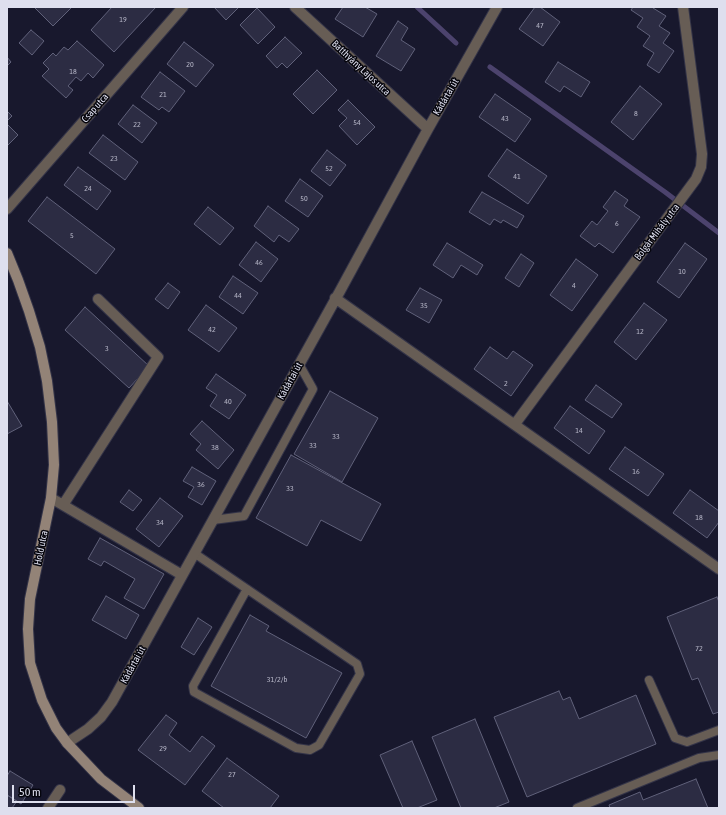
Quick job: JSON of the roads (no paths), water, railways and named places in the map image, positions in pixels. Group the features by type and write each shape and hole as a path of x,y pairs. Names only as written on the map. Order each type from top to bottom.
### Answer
{"street":[{"name":"Csap utca","path":"7,209 183,7"},
{"name":"Batthyány Lajos utca","path":"295,7 428,129"},
{"name":"Kádártai út","path":"67,743 88,729 101,717 112,702 428,129 497,7"},
{"name":"Bolgár Mihály utca","path":"515,424 685,195 696,179 701,167 702,154 683,7"},
{"name":"Hold utca","path":"7,253 29,311 40,347 47,381 52,422 54,466 51,498 30,599 28,629 30,662 42,700 56,728 67,743 101,779 139,808"},
{"path":"335,298 718,566"},
{"path":"63,505 158,357 98,299"},
{"path":"51,498 182,576"},
{"path":"48,808 60,790"}],"lane":[{"path":"212,520 244,516 313,389 299,364"},
{"path":"194,553 247,589 357,664 360,674 319,745 310,750 296,748 194,692 193,686 247,589"},
{"path":"649,680 675,738 687,742 719,730"},
{"path":"577,808 698,758 719,755"}],"waterway":[{"path":"417,7 456,43"},
{"path":"490,67 665,192 719,233"}]}
